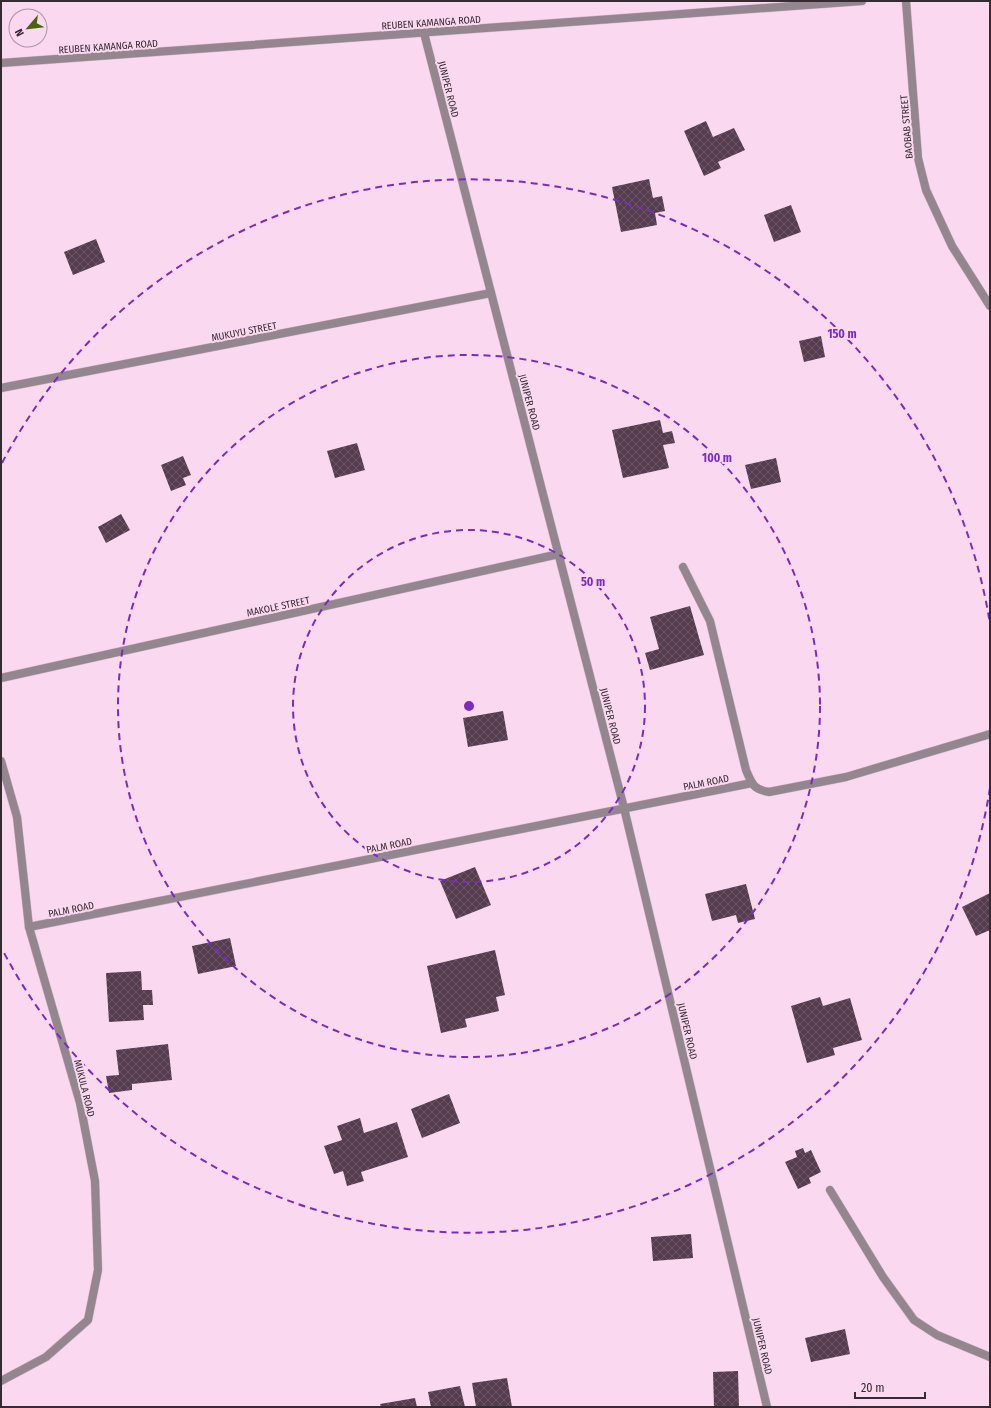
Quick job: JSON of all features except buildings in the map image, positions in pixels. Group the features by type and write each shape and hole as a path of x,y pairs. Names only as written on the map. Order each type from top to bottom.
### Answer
{"street":[{"name":"REUBEN KAMANGA ROAD","path":"1,63 862,1"},
{"name":"BAOBAB STREET","path":"906,1 918,158 926,190 952,246 990,306"},
{"name":"JUNIPER ROAD","path":"424,33 624,808 767,1407"},
{"name":"MUKUYU STREET","path":"1,388 491,293"},
{"name":"MAKOLE STREET","path":"1,678 559,554"},
{"path":"683,567 710,621 746,770 752,783 758,790 769,792 846,777 990,734"},
{"name":"MUKULA ROAD","path":"1,761 17,817 29,927 81,1111 95,1182 98,1270 88,1320 46,1357 1,1381"},
{"name":"PALM ROAD","path":"29,927 752,783"},
{"path":"830,1190 883,1277 914,1320 937,1335 990,1357"}]}
